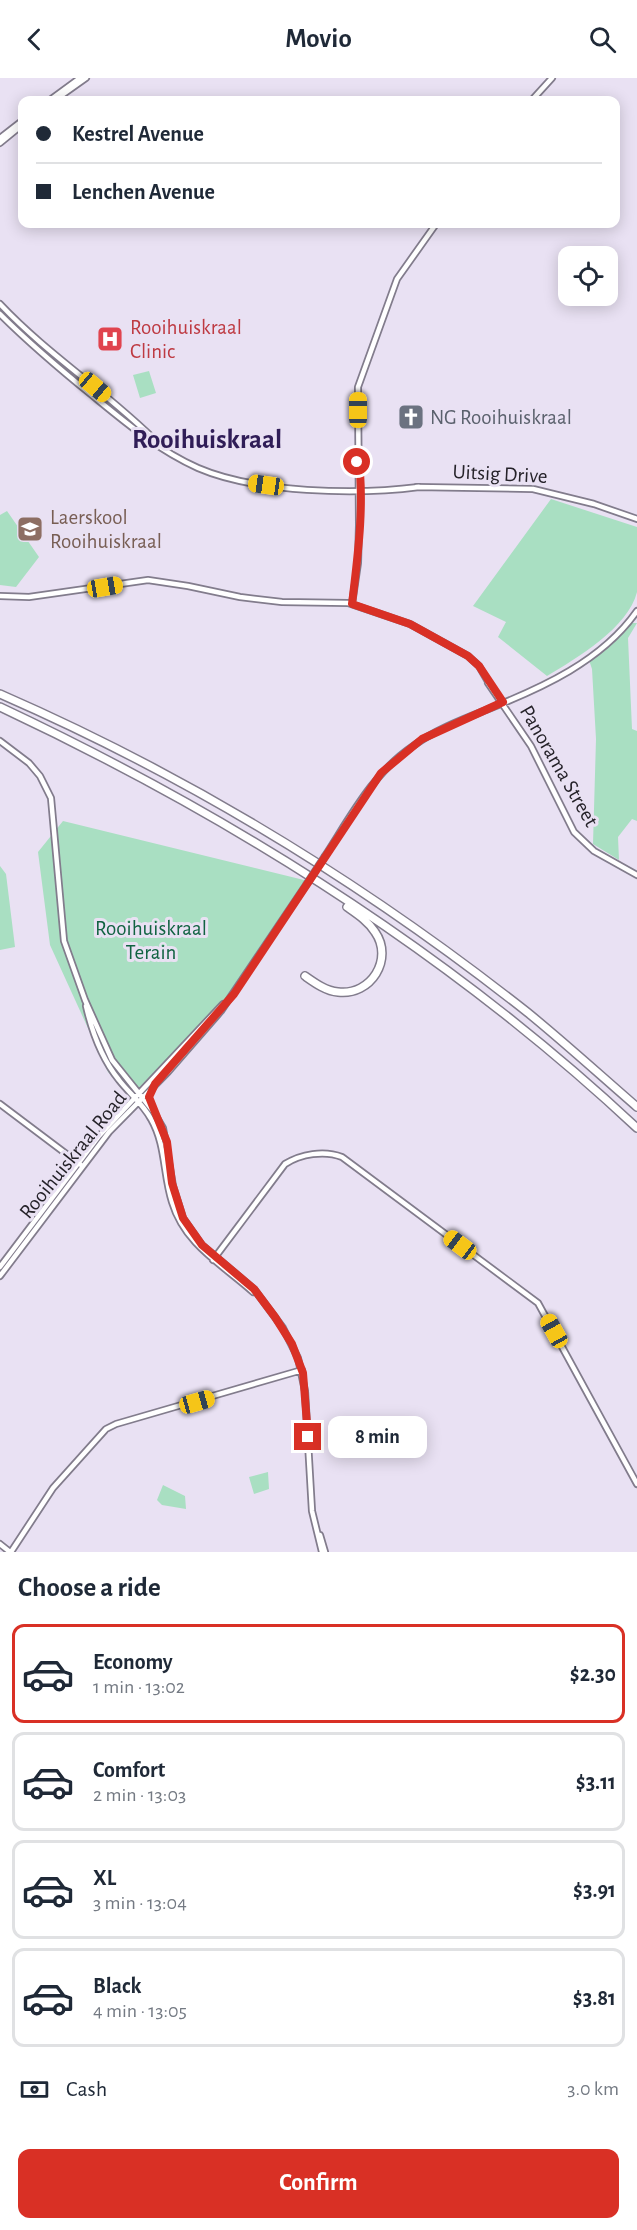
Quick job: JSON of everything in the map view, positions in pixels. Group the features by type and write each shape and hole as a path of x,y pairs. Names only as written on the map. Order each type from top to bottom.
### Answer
{"highway":[{"path":"0,693 145,764 278,839 346,882 454,957 524,1010 637,1107"},
{"path":"0,707 124,769 245,837 338,895 430,959 546,1049 637,1128"},
{"path":"245,837 364,920 379,938 382,962 377,974 365,986 352,992 337,992 305,976"}],"main road":[{"path":"61,96 86,78"},
{"path":"536,96 552,78"},
{"path":"55,96 78,79"},
{"path":"0,138 18,126"},
{"path":"0,143 18,127"},
{"path":"352,604 358,563 358,388 397,279 433,228"},
{"name":"Uitsig Drive","path":"0,304 41,343 142,426 167,452"},
{"name":"Uitsig Drive","path":"0,314 86,390 167,452 200,468 234,480 292,487 533,489 612,510 637,521"},
{"name":"Panorama Street","path":"0,596 29,597 148,580 240,597 352,604 410,624 446,644 474,664 531,746 574,832 594,851 637,875"},
{"name":"Rooihuiskraal Road","path":"615,636 637,606"},
{"name":"Rooihuiskraal Road","path":"138,1097 155,1084 221,1011 370,787 397,758 436,731 560,676 592,656 615,636 637,611"},
{"path":"485,710 499,707 514,720"},
{"path":"0,741 30,763 51,798 56,842 60,928 100,1048 114,1073 153,1111"},
{"name":"Rooihuiskraal Road","path":"0,1267 80,1165 246,976"},
{"path":"155,1084 149,1097 167,1142 172,1183 179,1210 196,1238 214,1259"},
{"path":"138,1097 152,1119 159,1136 169,1192 177,1216 192,1240 266,1304 286,1334 301,1372 313,1507 323,1552"},
{"path":"0,1104 80,1165"},
{"path":"214,1259 285,1164 298,1157 325,1153 342,1157 538,1303 637,1484"},
{"name":"Rooihuiskraal Road","path":"0,1276 80,1165"},
{"path":"0,1544 10,1552 53,1488 106,1430 116,1424 301,1372"}],"green space":[{"path":"149,371 156,393 140,398 133,375"},
{"path":"551,499 637,527 637,592 632,605 612,630 586,651 547,676 498,637 506,622 473,606"},
{"path":"7,511 39,557 16,587 0,585 0,515"},
{"path":"631,623 637,623 628,638 632,729 637,731 637,821 632,819 618,837 619,860 593,844 596,739 592,669 589,660"},
{"name":"Rooihuiskraal Terain","path":"63,821 308,881 234,990 131,1096 108,1072 50,945 38,852"},
{"path":"0,866 6,874 15,947 0,950"},
{"path":"268,1472 269,1489 254,1494 249,1477"},
{"path":"163,1485 185,1496 186,1509 162,1505 157,1500"}],"place":[{"name":"Rooihuiskraal Clinic","path":"110,339"},
{"name":"NG Rooihuiskraal","path":"411,417"},
{"name":"Laerskool Rooihuiskraal","path":"30,529"}],"district":[{"name":"Rooihuiskraal","path":"207,439"}],"route":[{"path":"308,1437 303,1373 292,1344 254,1289 239,1274 206,1250 183,1218 170,1174 167,1142 150,1105 149,1097 155,1084 191,1046 234,994 381,773 422,739 503,702 476,661 410,624 352,604 358,563 360,518 358,453 357,462"}]}
